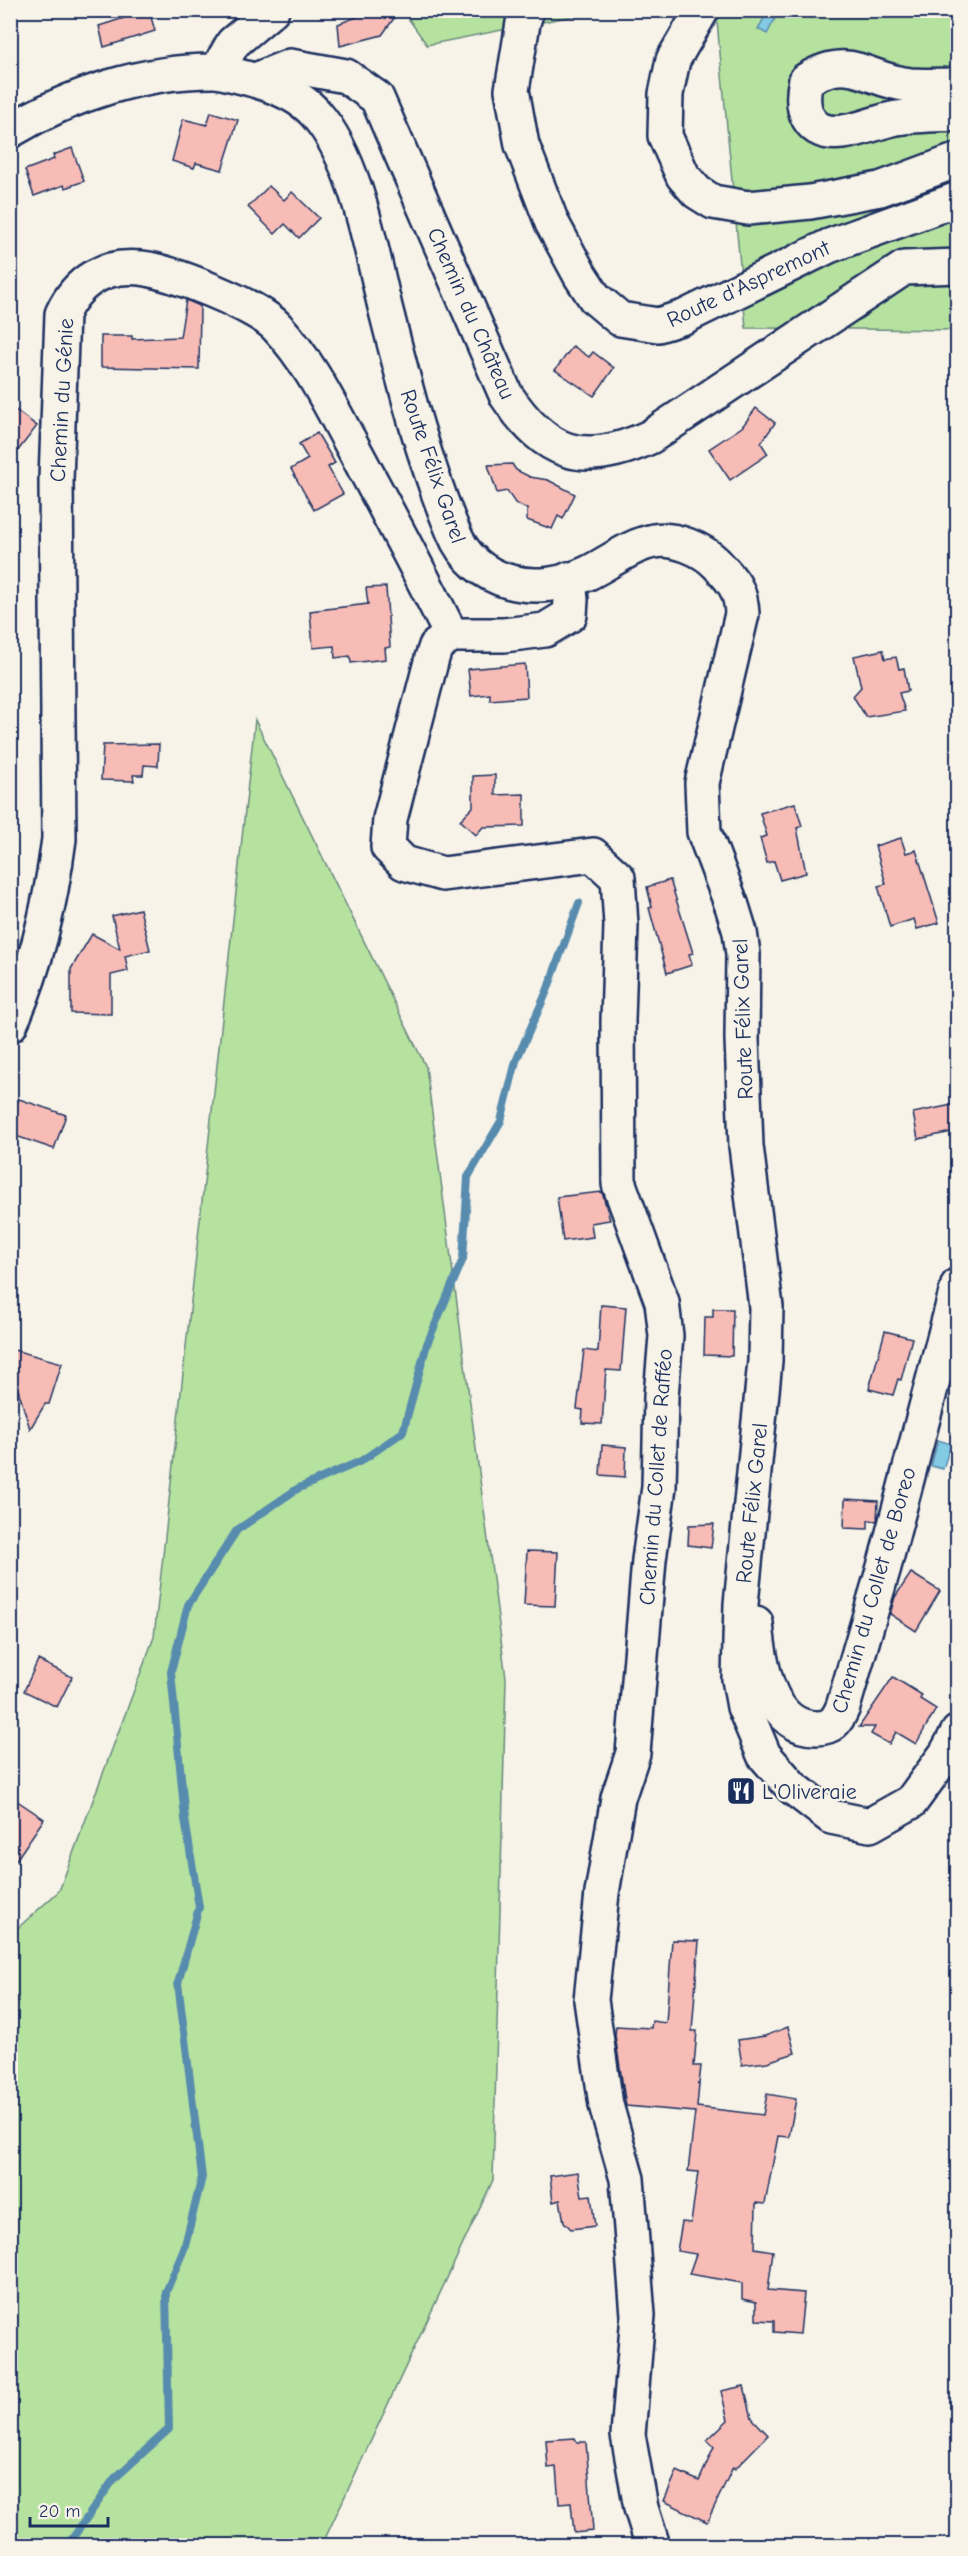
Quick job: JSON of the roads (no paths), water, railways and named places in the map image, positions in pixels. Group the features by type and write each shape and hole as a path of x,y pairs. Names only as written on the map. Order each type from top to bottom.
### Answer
{"street":[{"path":"10,131 60,105 98,92 163,75 191,71 217,71 233,43 272,10"},
{"name":"Route d'Aspremont","path":"527,10 512,90 522,145 552,223 580,274 595,298 620,318 658,325 684,317 829,246 957,199"},
{"name":"Route d'Aspremont","path":"702,10 673,60 666,94 665,136 683,176 697,192 713,202 748,208 810,202 880,189 957,160"},
{"name":"Chemin du Château","path":"258,80 290,66 345,76 377,98 506,395 520,416 539,436 555,446 579,452 604,453 627,448 650,437 904,268 957,266"},
{"path":"957,82 953,85 909,85 855,69 836,67 806,80 802,96 809,122 821,130 841,133 896,118 957,114"},
{"name":"Route Félix Garel","path":"217,71 258,80 298,100 315,112 336,141 354,190 415,421 460,546 471,561 482,571 496,578 533,585 586,574 638,546 666,539 678,541 713,560 733,582 741,597 742,614 702,783 704,832 732,906 740,932 743,954 742,1039 746,1146 766,1316 765,1361 741,1604 739,1679 744,1707 764,1755 792,1787 831,1817 870,1825 911,1802 946,1754 957,1732"},
{"name":"Chemin du Génie","path":"10,1025 41,934 53,882 59,839 57,480 62,314 79,287 93,276 112,268 151,269 228,298 276,326 320,386 402,537 451,635"},
{"path":"451,635 504,635 545,630 570,615 572,600 569,579"},
{"name":"Chemin du Collet de Rafféo","path":"451,635 436,646 432,658 390,819 388,847 404,863 443,874 592,855 618,878 621,925 618,1021 619,1184 662,1302 665,1317 659,1487 649,1560 633,1752 618,1798 602,1893 591,2000 606,2105 627,2179 638,2315 628,2435 641,2508 653,2546"},
{"name":"Chemin du Collet de Boreo","path":"741,1604 755,1616 762,1668 768,1688 779,1708 793,1721 810,1728 826,1728 837,1720 843,1707 881,1578 957,1285"}],"water":[{"path":"768,11 779,11 767,34 758,29"},
{"path":"938,1440 951,1444 943,1469 931,1466"}],"waterway":[{"path":"67,2546 114,2479 169,2429 166,2292 184,2249 202,2177 178,1983 199,1907 185,1819 171,1672 188,1605 237,1530 297,1489 361,1461 403,1432 427,1344 463,1259 468,1177 501,1121 516,1061 547,991 579,903"}],"place":[{"name":"L'Oliveraie","path":"741,1791"}]}
